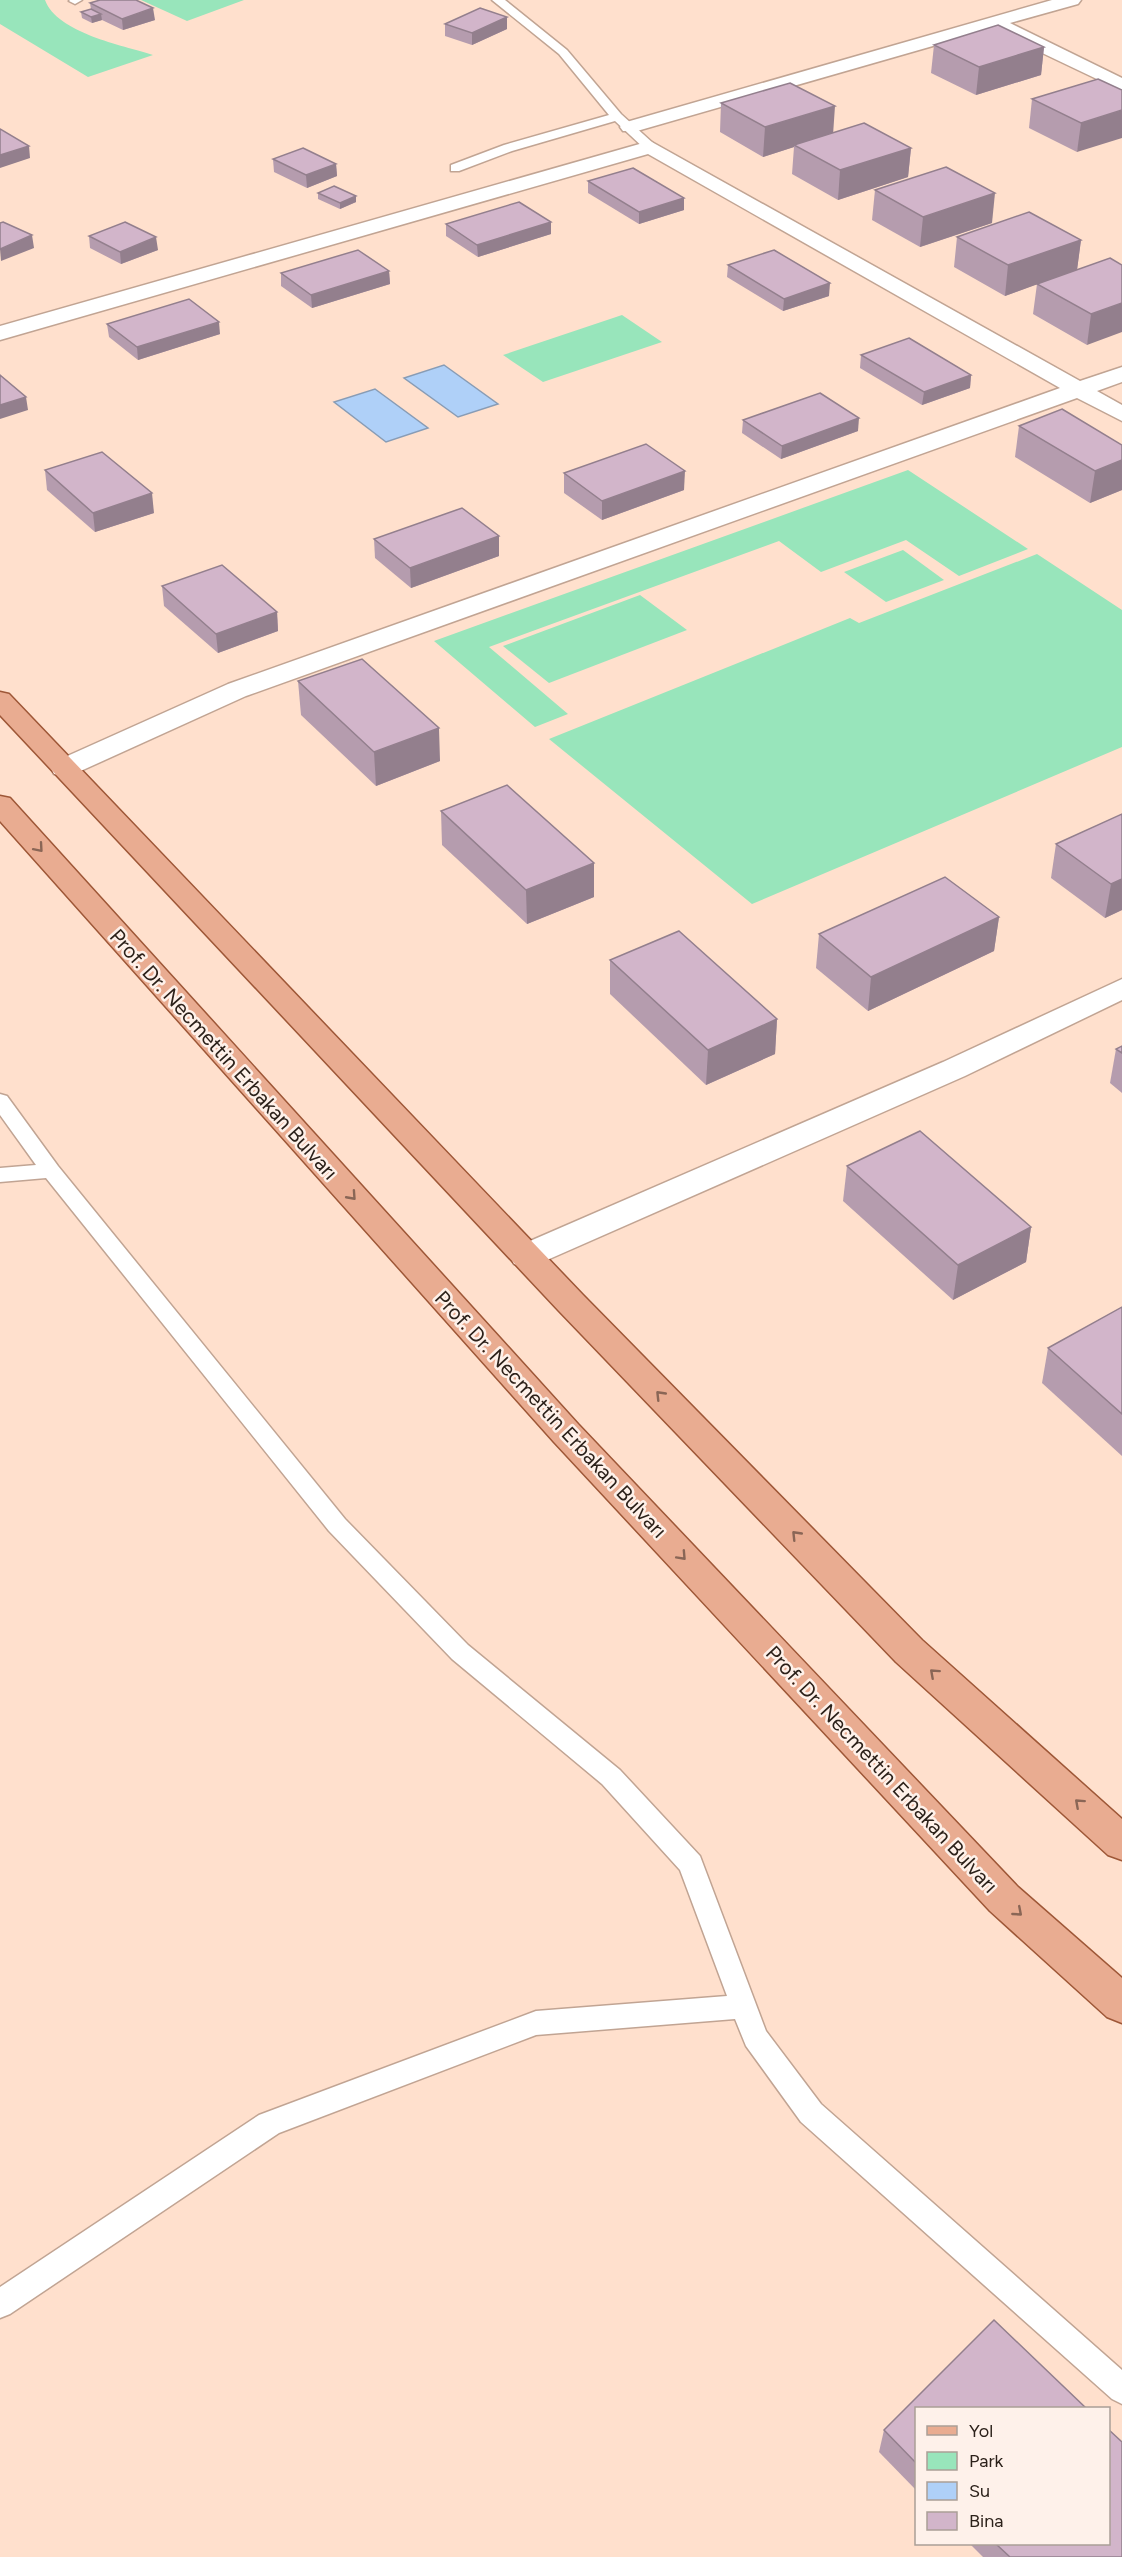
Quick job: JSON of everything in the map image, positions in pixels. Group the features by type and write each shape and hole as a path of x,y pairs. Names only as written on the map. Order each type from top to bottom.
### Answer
{"main road":[{"path":"0,700 526,1256 909,1651 1122,1843"},
{"name":"Prof. Dr. Necmettin Erbakan Bulvarı","path":"0,804 566,1433 1004,1899 1122,2004"}],"street":[{"path":"623,122 1072,0"},
{"path":"993,22 1122,85"},
{"path":"0,333 650,147 1122,414"},
{"path":"64,768 237,690 1122,374"},
{"path":"526,1256 954,1069 1122,988"}],"lane":[{"path":"498,0 562,52 623,122 650,147"},
{"path":"455,168 508,148 623,122"},
{"path":"0,1101 51,1171 337,1525 460,1652 611,1778 691,1864 755,2038 811,2113 1122,2389"},
{"path":"0,1175 51,1171"},
{"path":"0,2304 269,2124 536,2023 743,2007"}],"green space":[{"path":"0,0 45,0 52,11 76,29 108,42 153,55 88,77 0,24"},
{"path":"141,0 244,0 187,21"},
{"path":"622,315 662,342 543,382 503,355"},
{"path":"908,470 1028,549 959,576 906,540 821,572 779,541 489,647 568,714 535,727 434,641"},
{"path":"903,550 944,580 886,602 844,572"},
{"path":"1037,554 1122,610 1122,747 752,904 549,739 850,618 859,623"},
{"path":"640,595 687,630 549,683 503,646"}],"water":[{"path":"444,365 498,404 458,417 404,378"},
{"path":"375,389 428,428 386,442 334,402"}],"building":[{"path":"100,0 136,0 153,8 122,19 90,3"},
{"path":"480,8 507,17 472,33 445,24"},
{"path":"91,9 101,14 91,17 81,12"},
{"path":"998,25 1044,47 979,67 934,45"},
{"path":"1098,79 1122,90 1122,110 1081,123 1032,99"},
{"path":"790,83 835,106 765,127 721,103"},
{"path":"864,123 911,148 840,170 794,145"},
{"path":"0,129 29,146 0,155"},
{"path":"303,148 336,164 306,175 273,159"},
{"path":"946,167 995,193 923,217 875,190"},
{"path":"633,168 684,198 639,212 588,181"},
{"path":"334,186 356,196 340,203 318,193"},
{"path":"519,202 551,222 477,245 446,224"},
{"path":"1029,212 1081,240 1008,265 957,237"},
{"path":"3,222 32,235 0,249 0,223"},
{"path":"125,222 156,237 120,252 89,236"},
{"path":"358,250 389,271 311,295 281,273"},
{"path":"774,250 830,283 784,299 728,265"},
{"path":"1110,258 1122,265 1122,303 1091,314 1037,284"},
{"path":"189,299 219,322 137,347 107,324"},
{"path":"909,338 971,375 924,392 861,355"},
{"path":"0,375 26,397 0,405"},
{"path":"820,393 859,418 782,446 743,420"},
{"path":"1062,409 1122,445 1122,460 1095,471 1019,426"},
{"path":"646,444 685,471 602,501 564,473"},
{"path":"102,452 152,493 93,513 45,470"},
{"path":"462,508 499,536 410,568 374,539"},
{"path":"222,565 277,612 216,634 162,586"},
{"path":"362,659 439,728 374,752 298,681"},
{"path":"507,785 594,863 526,890 441,811"},
{"path":"1122,814 1122,879 1111,884 1056,844"},
{"path":"945,877 999,917 871,977 819,934"},
{"path":"679,931 777,1019 708,1050 610,960"},
{"path":"920,1131 1031,1227 958,1265 847,1166"},
{"path":"1122,1307 1122,1414 1048,1348"},
{"path":"994,2320 1085,2407 915,2407 915,2462 884,2430"},
{"path":"1110,2431 1122,2442 1122,2557 1010,2557 997,2545 1110,2545"}]}
